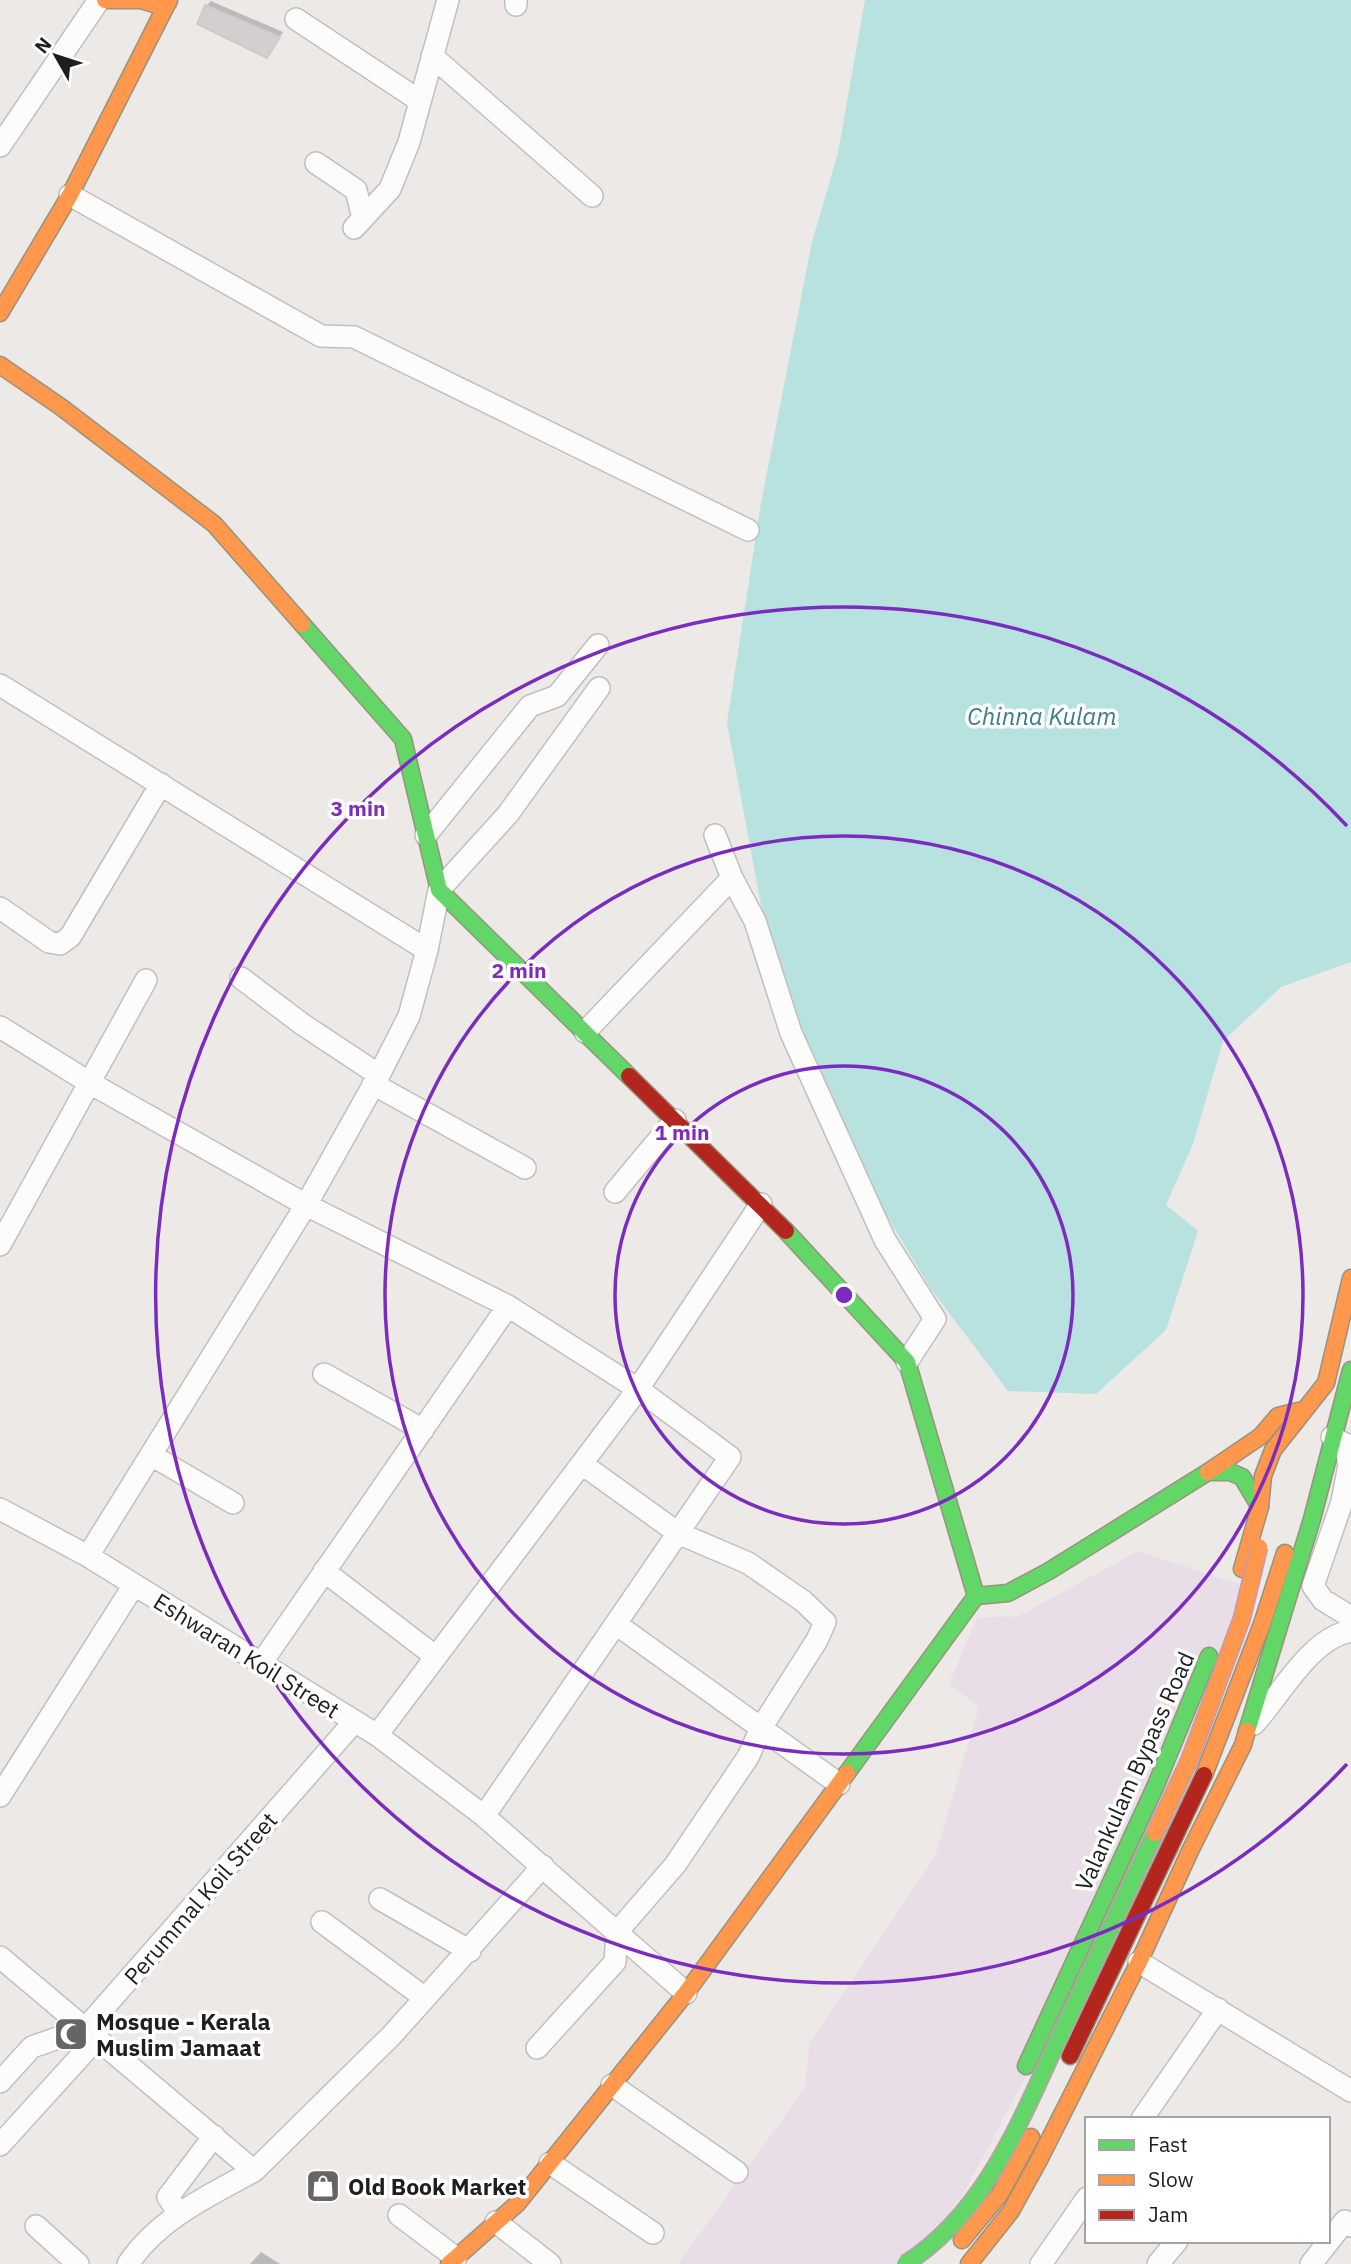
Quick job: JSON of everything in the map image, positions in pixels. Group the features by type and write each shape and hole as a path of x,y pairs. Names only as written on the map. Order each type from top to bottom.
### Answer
{"main road":[{"path":"105,0 160,6 169,2"},
{"path":"0,313 70,195 169,2"},
{"path":"0,365 61,407 214,524 402,739 439,890 761,1204 907,1362 976,1596"},
{"name":"Valankulam Bypass Road","path":"1021,2077 1156,1785 1233,1600 1260,1507 1263,1476 1273,1450 1326,1383 1351,1278"},
{"path":"969,2264 1011,2211 1038,2162 1139,1962 1248,1731 1306,1536 1351,1370"},
{"path":"452,2261 517,2204 686,1993 976,1596 1008,1593 1049,1571 1208,1472 1261,1436 1278,1416 1328,1395 1335,1397 1341,1404"},
{"path":"1208,1472 1234,1472 1247,1479 1260,1507"},
{"path":"906,2264 924,2253 952,2228 1006,2150 1189,1761 1242,1618 1259,1547 1254,1529"},
{"path":"1259,1547 1274,1554 1285,1553 1298,1547 1306,1536"},
{"path":"1065,2068 1206,1771 1262,1624 1285,1553"},
{"path":"946,2255 966,2237 1000,2194 1041,2118"},
{"path":"906,2264 966,2182"}],"street":[{"path":"0,146 99,0"},
{"path":"316,163 356,190 359,223 390,189 409,142 448,0"},
{"path":"296,19 420,101"},
{"path":"432,56 592,196"},
{"path":"70,195 321,337 354,337 748,530"},
{"path":"426,835 530,706 557,696 598,645"},
{"path":"0,685 427,950"},
{"path":"88,1556 306,1205 376,1079 409,1016 427,950 439,890 508,814 599,688"},
{"path":"0,908 49,942 60,944 70,937 161,784"},
{"path":"715,835 732,878 755,921 791,1033 885,1240 935,1320 907,1362"},
{"path":"585,1032 732,878"},
{"path":"241,978 376,1079 525,1168"},
{"path":"0,1245 146,980"},
{"path":"0,1027 90,1083 306,1205 508,1306 638,1390 730,1457 484,1816"},
{"path":"615,1192 676,1120"},
{"path":"377,1735 638,1390 761,1204"},
{"path":"262,1662 508,1306"},
{"path":"324,1374 423,1430"},
{"path":"1332,1437 1345,1444 1349,1465 1342,1502 1313,1586 1322,1600 1351,1617"},
{"path":"151,1455 233,1503"},
{"path":"537,2048 615,1962 617,1932 675,1865 748,1757 761,1728 798,1672 825,1622 803,1601 748,1563 678,1533 582,1464"},
{"name":"Eshwaran Koil Street","path":"0,1509 88,1556 377,1735 484,1816 686,1993"},
{"path":"324,1572 436,1657"},
{"path":"0,1796 134,1585"},
{"path":"616,1624 839,1784"},
{"path":"1248,1731 1301,1665 1326,1641 1351,1631"},
{"name":"Perummal Koil Street","path":"0,2082 32,2047 92,2032 354,1722"},
{"path":"128,2264 139,2248 178,2213 254,2171 392,2035 543,1866"},
{"path":"380,1899 469,1950"},
{"path":"322,1922 425,1998"},
{"path":"0,1957 254,2171"},
{"path":"1139,1962 1351,2091"},
{"path":"1143,2117 1218,2009"},
{"path":"0,2146 92,2032"},
{"path":"612,2085 737,2172"},
{"path":"178,2213 168,2197 214,2136"},
{"path":"550,2163 653,2233"},
{"path":"1041,2264 1085,2201"},
{"path":"400,2214 452,2261"},
{"path":"1330,2240 1341,2219"},
{"path":"496,2222 550,2264"},
{"path":"36,2226 78,2264"},
{"path":"1158,2264 1175,2243"},
{"path":"1318,2262 1328,2243"}],"shaded area":[{"path":"1138,1551 1245,1586 1140,1862 965,2191 912,2264 678,2264 805,2088 809,2044 935,1857 979,1707 949,1684 977,1618 1019,1616"}],"water":[{"name":"Chinna Kulam","path":"865,0 1351,0 1351,962 1281,987 1223,1041 1193,1144 1166,1205 1198,1231 1166,1330 1096,1394 1008,1391 931,1289 837,1133 767,937 727,723 761,503 812,242 838,153"}],"building":[{"path":"205,5 280,37 267,58 197,24"}],"traffic: fast":[{"path":"302,624 403,739 439,890 629,1076"},
{"path":"786,1231 907,1362 976,1596 847,1773"},
{"path":"1247,1731 1312,1519 1351,1370"},
{"path":"976,1596 1008,1593 1049,1571 1208,1472 1230,1472 1242,1477 1260,1507"},
{"path":"1026,2066 1156,1785 1209,1656"},
{"path":"905,2264 934,2242 960,2216 1001,2157 1035,2091 1155,1833"}],"traffic: slow":[{"path":"105,0 141,0 160,6 168,3"},
{"path":"0,313 70,195 169,0"},
{"path":"0,365 61,407 214,524 302,624"},
{"path":"1242,1569 1260,1507 1263,1476 1273,1450 1326,1383 1351,1278"},
{"path":"1208,1472 1261,1436 1278,1416 1303,1410"},
{"path":"1155,1833 1189,1761 1242,1618 1259,1547"},
{"path":"1204,1775 1262,1624 1285,1553"},
{"path":"969,2264 1011,2211 1038,2162 1139,1962 1243,1745 1247,1731"},
{"path":"449,2264 517,2204 686,1993 847,1773"},
{"path":"962,2240 1000,2194 1031,2137"}],"traffic: jam":[{"path":"629,1076 786,1231"},
{"path":"1070,2056 1204,1775"}],"place":[{"name":"Mosque - Kerala Muslim Jamaat","path":"71,2034"},
{"name":"Old Book Market","path":"323,2186"}]}
